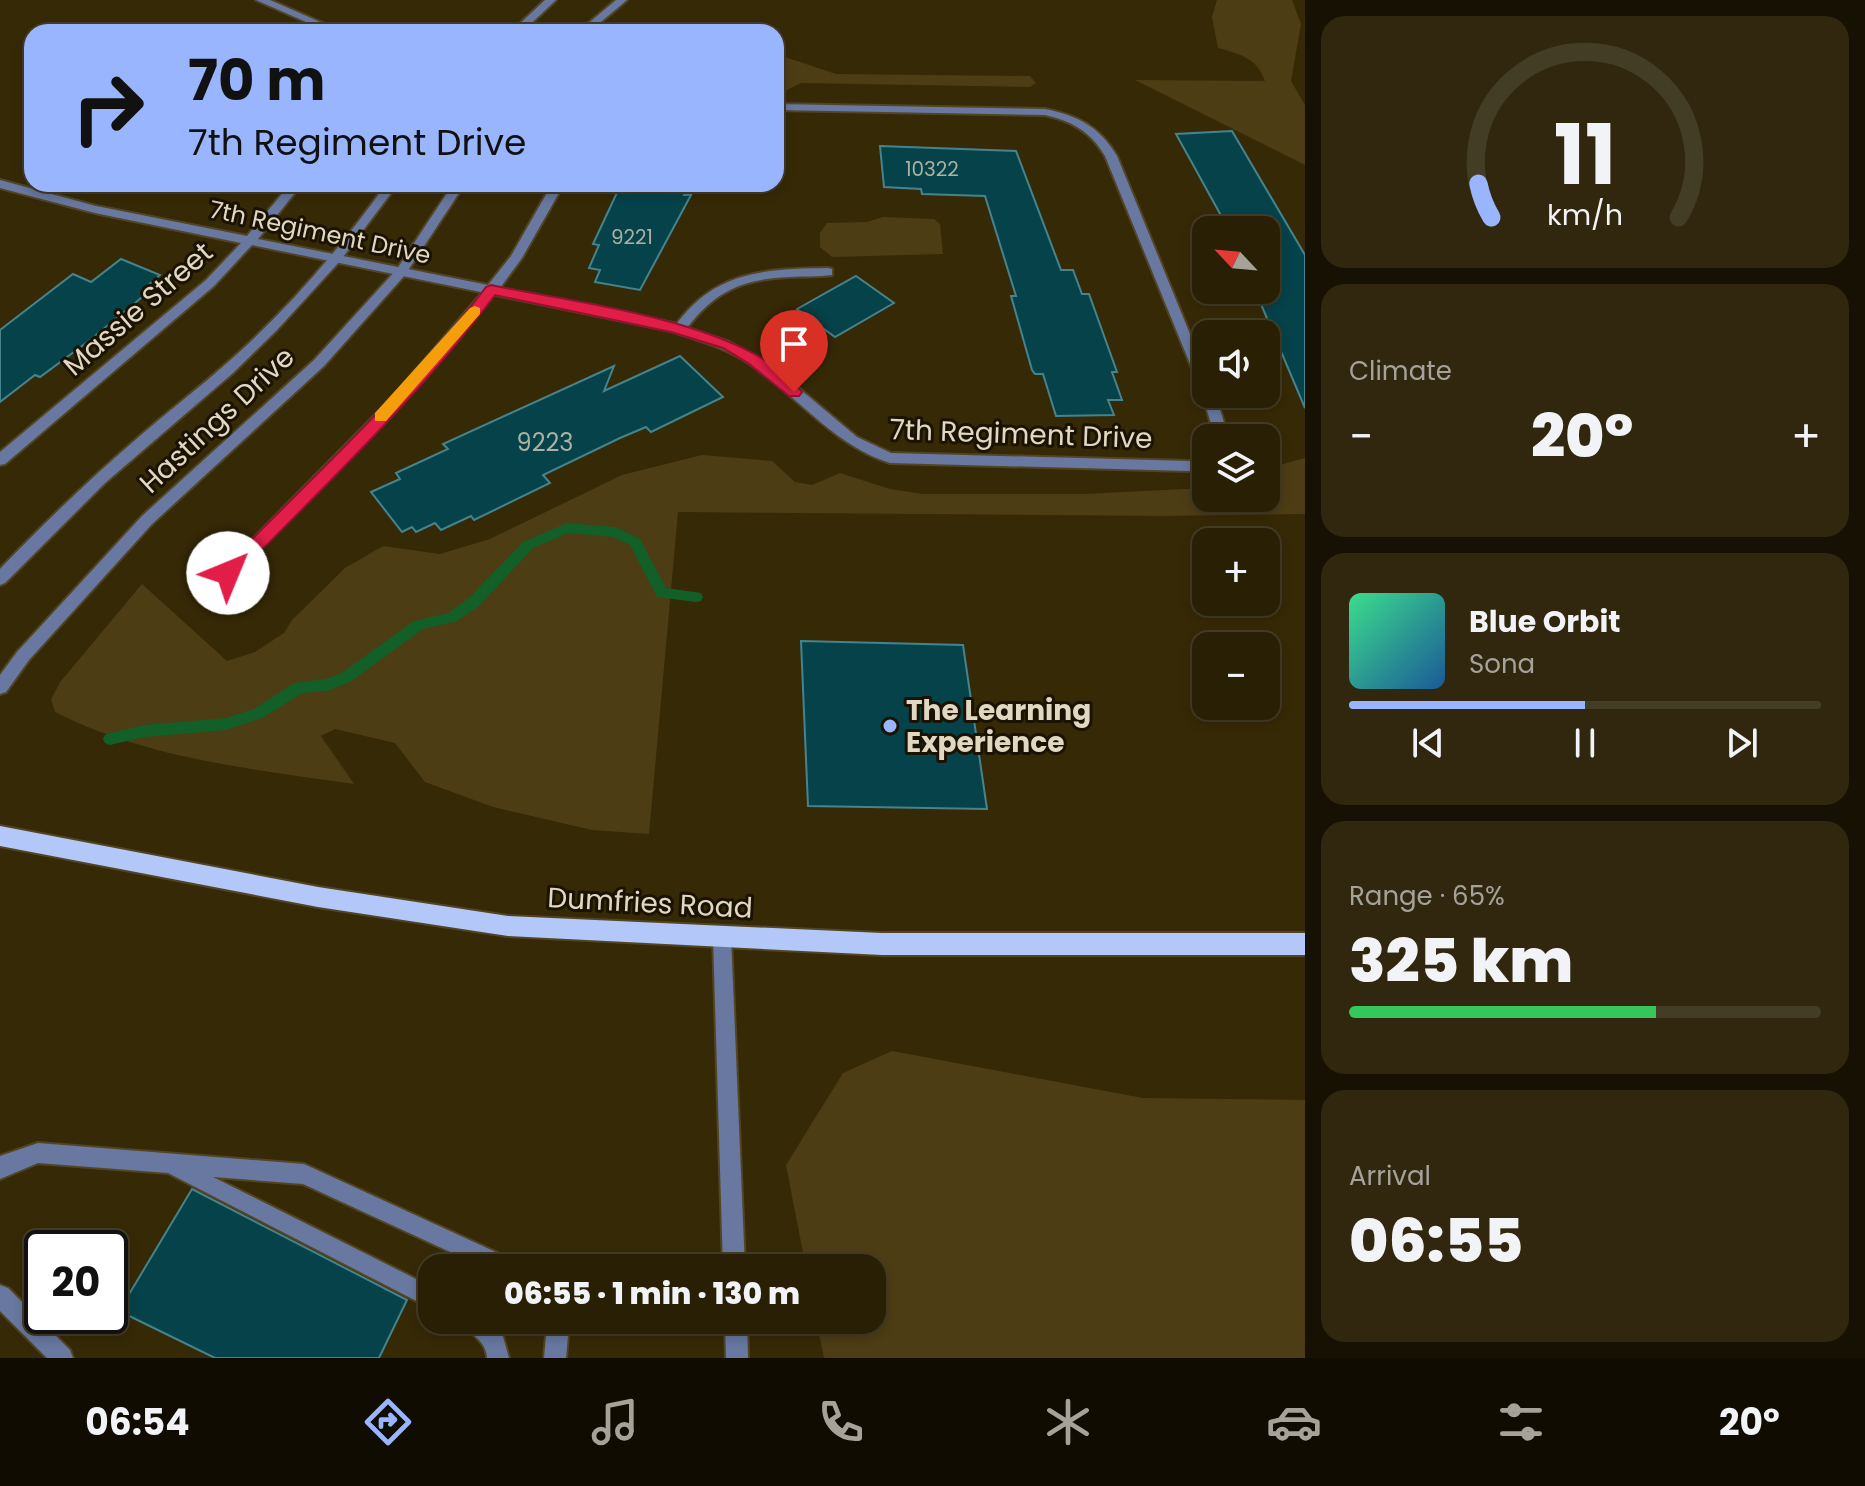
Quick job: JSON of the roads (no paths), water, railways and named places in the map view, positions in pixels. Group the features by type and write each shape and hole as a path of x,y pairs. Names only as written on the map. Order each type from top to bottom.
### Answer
{"main road":[{"name":"Dumfries Road","path":"0,836 318,897 508,926 882,944 1305,944"}],"street":[{"path":"261,0 319,24"},
{"path":"525,24 551,0"},
{"path":"593,24 622,0"},
{"path":"784,107 1045,112 1068,116 1086,124 1101,136 1111,156 1192,355"},
{"name":"7th Regiment Drive","path":"0,184 24,190"},
{"name":"7th Regiment Drive","path":"30,192 95,209 679,329 728,345 754,360 856,444 890,458 1174,466 1192,464"},
{"name":"Massie Street","path":"0,460 210,283 289,192"},
{"name":"Hastings Drive","path":"0,579 49,527 136,447 229,369 337,258 386,192"},
{"name":"Hastings Drive","path":"0,687 23,656 147,520 319,363 401,272 454,192"},
{"path":"228,573 370,428 464,326 516,258 553,192"},
{"path":"679,329 702,298 734,282 773,274 828,272"},
{"path":"722,937 733,1254"},
{"path":"0,1169 8,1163 38,1153 304,1174 478,1254"},
{"path":"167,1164 418,1291"},
{"path":"0,1296 62,1358"},
{"path":"491,1334 498,1346 498,1358"},
{"path":"555,1358 556,1334"},
{"path":"736,1334 737,1358"}],"waterway":[{"path":"110,739 145,731 226,724 259,713 299,687 327,685 345,678 419,625 452,617 474,602 528,545 567,528 615,532 635,542 662,593 696,597"}],"place":[{"name":"The Learning Experience","path":"890,726"}]}
